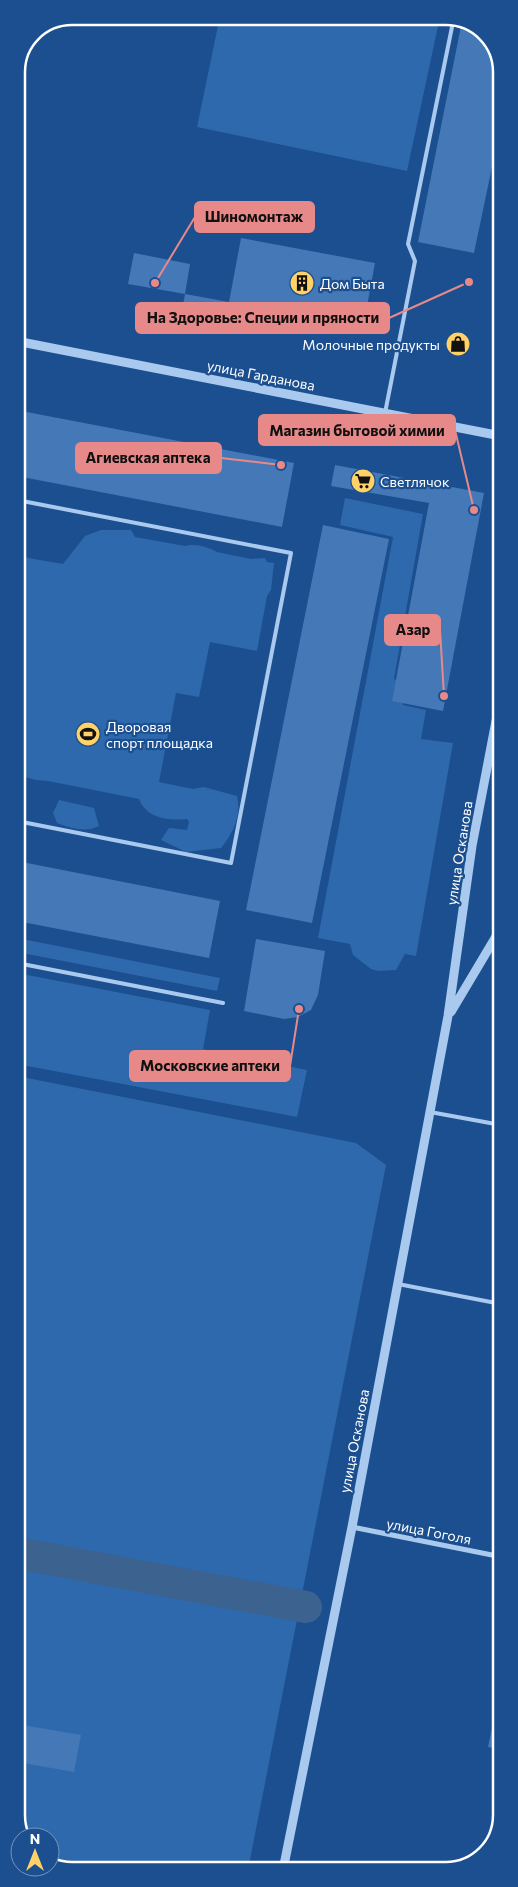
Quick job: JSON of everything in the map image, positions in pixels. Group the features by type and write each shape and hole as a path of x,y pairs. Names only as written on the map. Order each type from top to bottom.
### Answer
{"street":[{"name":"улица Гарданова","path":"25,343 493,434"},
{"name":"улица Осканова","path":"285,1862 352,1527 448,1016 472,846 493,737"},
{"name":"улица Осканова","path":"448,1016 493,941"},
{"name":"улица Гоголя","path":"352,1527 493,1555"}],"lane":[{"path":"384,414 415,261 408,244 452,26"},
{"path":"25,502 291,553 231,862 25,823"},
{"path":"25,965 223,1003"},
{"path":"430,1112 493,1124"},
{"path":"398,1284 493,1302"}],"shaded area":[{"path":"218,25 438,25 407,171 197,127"},
{"path":"345,498 423,514 394,679 401,684 403,705 426,710 421,739 453,743 416,956 405,954 396,970 378,971 371,969 353,955 350,944 318,938 393,537 340,525"},
{"path":"101,530 131,530 135,537 185,546 201,546 217,552 251,559 265,558 267,562 274,563 271,590 267,596 257,651 210,642 199,697 176,693 159,782 193,789 204,787 237,796 238,810 235,824 221,848 186,852 161,840 169,828 187,830 189,822 187,819 165,819 158,817 147,810 139,799 25,777 25,557 63,564 85,536"},
{"path":"59,800 94,808 99,826 83,829 57,823 53,813"},
{"path":"25,940 220,978 217,991 25,954"},
{"path":"25,975 210,1010 203,1049 307,1070 297,1117 25,1066"},
{"path":"25,1078 356,1143 386,1165 250,1862 69,1862 60,1860 60,1827 27,1827 25,1815"}],"building":[{"path":"461,28 477,37 487,48 491,57 493,72 493,162 474,253 418,242"},
{"name":"Дом Быта","path":"241,238 375,263 363,328 229,302"},
{"path":"134,253 190,264 185,294 128,284"},
{"path":"185,294 229,302 227,318 182,310"},
{"path":"25,412 294,463 282,527 25,478"},
{"path":"335,465 484,493 443,711 392,701 429,503 331,486"},
{"path":"323,525 389,539 312,923 246,910"},
{"path":"25,863 220,901 209,958 25,923"},
{"path":"256,939 325,951 318,995 311,1010 298,1017 284,1019 244,1011"},
{"path":"493,1723 493,1748 488,1747"},
{"path":"25,1725 81,1735 74,1772 25,1763"}],"waterway":[{"path":"25,1554 306,1607"}],"place":[{"name":"На Здоровье: Специи и пряности","path":"469,282"},
{"name":"Шиномонтаж","path":"155,283"},
{"name":"Дом Быта","path":"302,283"},
{"name":"Молочные продукты","path":"458,344"},
{"name":"Агиевская аптека","path":"281,465"},
{"name":"Светлячок","path":"363,481"},
{"name":"Магазин бытовой химии","path":"474,510"},
{"name":"Азар","path":"444,696"},
{"name":"Дворовая спорт площадка","path":"88,734"},
{"name":"Московские аптеки","path":"299,1009"}]}
